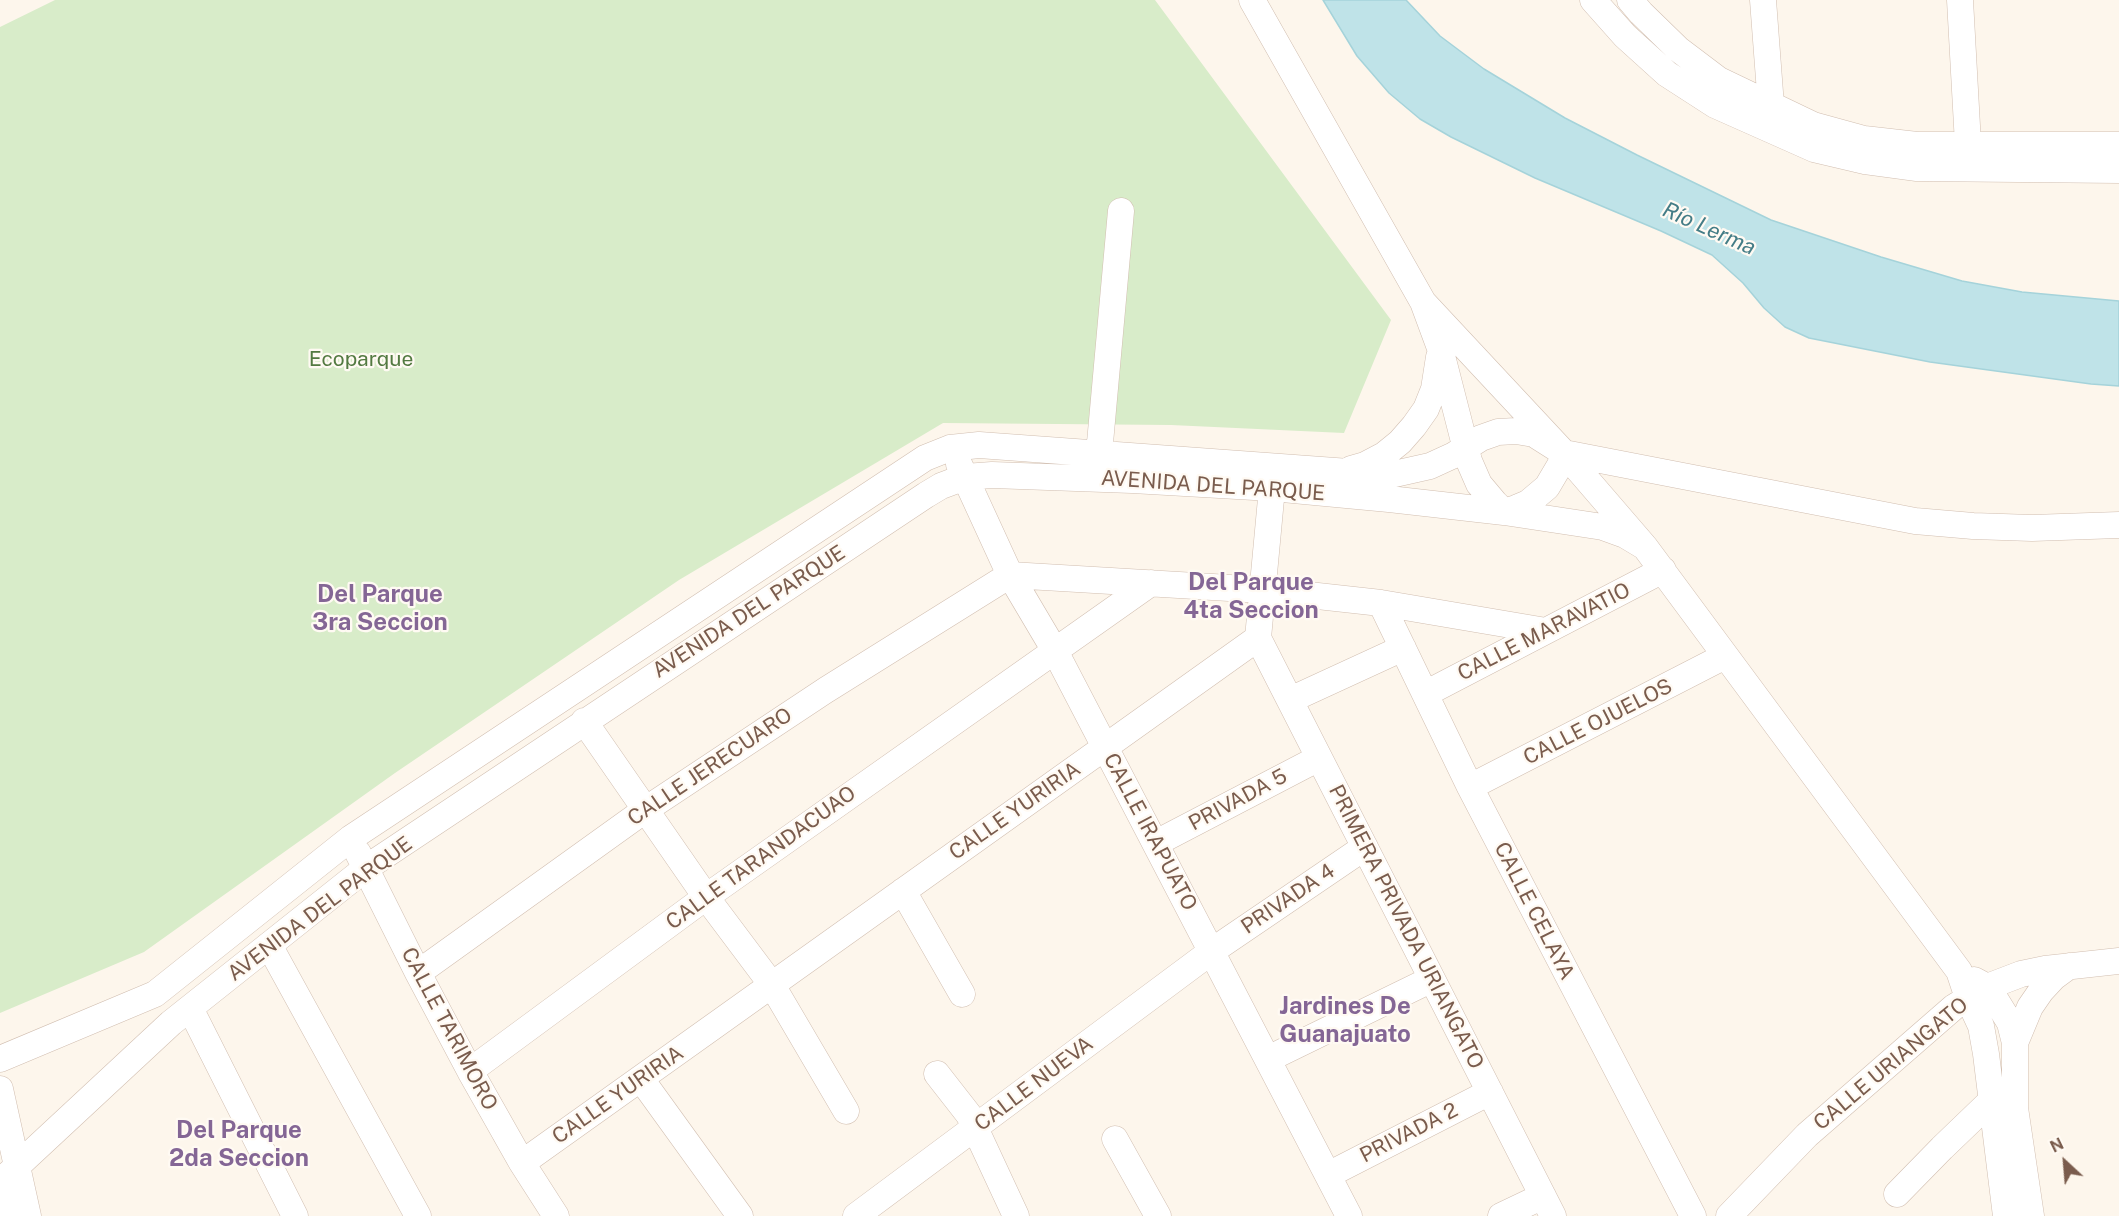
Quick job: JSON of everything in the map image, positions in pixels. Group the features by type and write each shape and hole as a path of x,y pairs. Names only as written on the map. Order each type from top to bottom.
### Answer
{"street":[{"path":"1252,0 1423,302 1440,348 1469,461 1479,484 1504,512 1528,503 1547,487 1564,453"},
{"path":"1593,0 1625,36 1667,74 1715,105 1772,118"},
{"path":"1630,0 1678,50 1814,149 1865,161 1917,168 1968,157 2119,145"},
{"path":"1763,0 1772,118"},
{"path":"1960,0 1968,157"},
{"path":"1968,157 2119,170"},
{"path":"1099,454 1121,211"},
{"path":"1423,302 1564,453 1645,547 1959,971 1978,993 2005,1015 2015,1043 2015,1108 2031,1216"},
{"path":"1345,471 1365,465 1384,455 1414,426 1426,409 1434,389 1440,348"},
{"name":"AVENIDA DEL PARQUE","path":"0,1059 155,994 351,838 925,458 950,448 979,445 1390,475 1442,461 1466,449 1481,438 1498,432 1516,431 1534,434 1564,453"},
{"name":"CALLE IRAPUATO","path":"950,448 1010,575 1055,651 1349,1216"},
{"path":"1564,453 1915,521 2032,528 2119,525"},
{"name":"AVENIDA DEL PARQUE","path":"8,1173 171,1023 366,868 584,721 941,486 965,477 992,475 1272,488 1504,512 1603,527 1625,535 1645,547"},
{"path":"1258,638 1272,488"},
{"name":"CALLE MARAVATIO","path":"1425,694 1663,570"},
{"path":"1010,575 1263,590 1381,603 1546,631"},
{"name":"CALLE JERECUARO","path":"418,973 645,810 826,690 1010,575"},
{"name":"CALLE TARANDACUAO","path":"470,1071 706,897 1151,583"},
{"name":"CALLE CELAYA","path":"1381,603 1470,787 1693,1216"},
{"name":"PRIMERA PRIVADA URIANGATO","path":"1258,638 1548,1206"},
{"name":"CALLE YURIRIA","path":"522,1163 1258,638"},
{"path":"1290,700 1403,648"},
{"name":"CALLE OJUELOS","path":"1470,787 1725,656"},
{"path":"584,721 706,897 772,985 846,1111"},
{"name":"PRIVADA 5","path":"1156,843 1319,758"},
{"name":"CALLE TARIMORO","path":"351,838 470,1071 522,1163 556,1216"},
{"name":"PRIVADA 4","path":"1212,951 1365,847"},
{"path":"903,891 963,994"},
{"path":"269,945 417,1216"},
{"name":"CALLE NUEVA","path":"856,1216 1212,951"},
{"name":"CALLE URIANGATO","path":"1729,1216 1807,1136 1935,1022 1978,993 2021,974 2119,961"},
{"path":"2015,1043 2025,1016 2041,991 2069,966"},
{"path":"1268,1059 1432,979"},
{"path":"1978,993 2006,1216"},
{"path":"190,1008 296,1216"},
{"path":"937,1074 959,1100 975,1127 1016,1216"},
{"path":"641,1078 740,1216"},
{"path":"0,1089 8,1173 28,1216"},
{"name":"PRIVADA 2","path":"1328,1175 1490,1092"},
{"path":"1898,1194 1992,1100"},
{"path":"1115,1139 1158,1216"},
{"path":"0,1199 4,1216"},
{"path":"1501,1216 1548,1206"}],"green space":[{"name":"Ecoparque","path":"55,0 1155,0 1391,320 1344,433 1171,425 943,423 679,580 395,773 144,952 0,1013 0,27"}],"water":[{"name":"Río Lerma","path":"1323,0 1406,0 1440,36 1484,69 1565,118 1771,220 1962,281 2022,292 2119,301 2119,386 1930,362 1809,338 1785,327 1764,308 1743,283 1712,255 1535,178 1451,137 1420,119 1389,93 1357,56"}],"district":[{"name":"Del Parque 4ta Seccion","path":"1251,597"},
{"name":"Del Parque 3ra Seccion","path":"380,609"},
{"name":"Jardines De Guanajuato","path":"1345,1021"},
{"name":"Del Parque 2da Seccion","path":"239,1145"}]}
